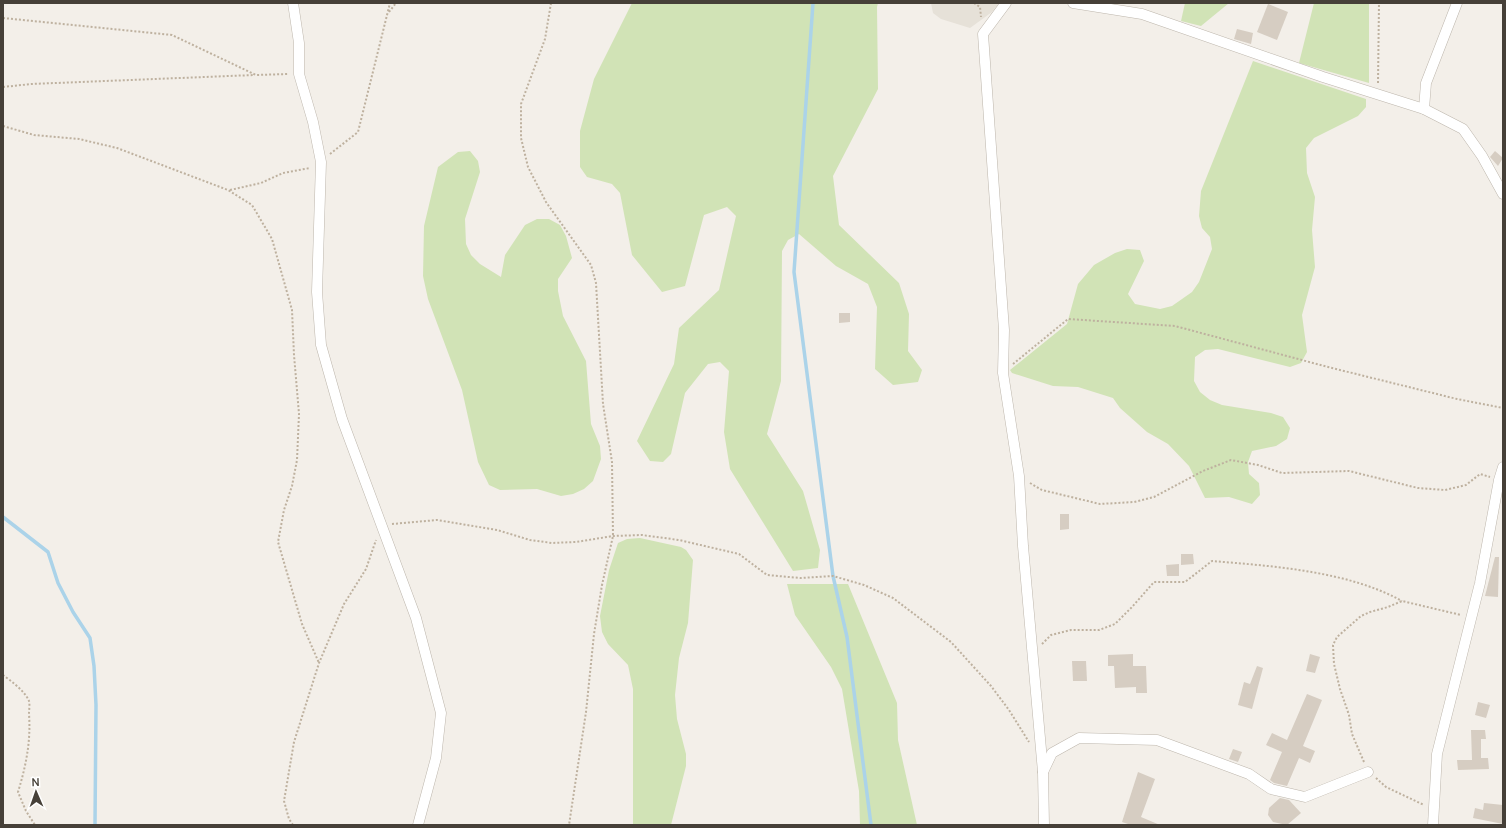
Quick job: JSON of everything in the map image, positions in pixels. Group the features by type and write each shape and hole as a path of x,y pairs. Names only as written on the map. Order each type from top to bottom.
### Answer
{"street":[{"path":"293,3 299,43 300,74 313,122 321,162 317,292 321,345 342,419 416,618 441,713 436,758 418,825"},
{"path":"1006,3 983,34 1004,330 1003,373 1019,476 1023,546 1043,772 1044,825"},
{"path":"1074,3 1142,14 1424,109 1463,129 1482,156 1503,194"},
{"path":"1424,109 1426,83 1457,3"},
{"path":"1433,825 1437,754 1472,618 1499,480 1503,467"},
{"path":"1043,772 1052,753 1079,738 1157,740 1249,774 1271,789 1305,797 1368,772"}],"path":[{"path":"228,190 261,183 283,173 308,169 321,162 358,132 390,3"},
{"path":"388,14 396,3"},
{"path":"551,3 545,39 521,104 521,138 528,167 546,202 591,265 596,283 603,404 612,462 613,536 599,599 586,712 569,825"},
{"path":"1377,94 1379,3"},
{"path":"3,18 172,35 256,75"},
{"path":"3,87 31,84 300,74"},
{"path":"3,126 34,135 79,139 117,148 228,190 252,205 272,239 292,310 299,414 297,460 292,486 284,510 278,542 302,624 318,663"},
{"path":"1003,373 1068,319 1175,326 1457,400 1503,408"},
{"path":"1019,476 1042,490 1100,504 1134,502 1154,497 1203,471 1231,460 1258,465 1282,473 1349,471 1418,488 1445,490 1459,487 1466,485 1480,474 1499,480"},
{"path":"293,825 289,819 284,801 294,742 318,663 344,604 366,569 382,525 437,520 497,530 530,540 552,543 576,542 613,536 642,535 700,545 739,554 767,574 800,578 833,576 864,585 893,598 951,642 991,686 1009,710 1029,744"},
{"path":"1032,653 1051,635 1070,630 1099,630 1115,624 1154,582 1185,582 1212,561 1283,568 1336,578 1385,591 1402,601 1472,618"},
{"path":"1402,601 1361,616 1336,637 1334,645 1334,664 1340,689 1349,715 1352,734 1368,772 1386,787 1409,797 1433,811"},
{"path":"3,675 18,687 29,701 29,747 18,792 26,811 35,825"}],"shaded area":[{"path":"931,3 999,3 992,12 970,28 941,19 933,13"}],"green space":[{"path":"632,3 878,3 878,89 833,176 839,225 899,283 909,314 908,351 922,370 918,382 893,385 875,369 877,307 868,284 836,266 799,234 788,240 782,251 781,381 767,434 803,491 820,550 818,568 793,571 730,469 724,432 729,371 720,362 708,364 685,393 671,454 663,462 650,461 637,441 674,364 679,328 719,290 736,216 727,207 704,215 685,286 662,292 632,255 620,193 612,184 587,177 580,167 580,131 594,79"},
{"path":"1185,3 1229,3 1201,26 1181,21"},
{"path":"1314,3 1369,3 1369,83 1299,63"},
{"path":"1253,61 1366,99 1366,107 1358,116 1314,138 1306,148 1307,173 1315,197 1312,230 1315,267 1302,315 1307,352 1301,363 1290,367 1218,349 1205,350 1195,357 1194,381 1200,392 1210,400 1222,405 1271,413 1283,417 1290,428 1287,439 1276,446 1252,451 1248,462 1249,474 1259,483 1260,495 1252,504 1229,497 1205,498 1189,466 1168,444 1147,432 1120,408 1113,398 1078,387 1053,386 1012,373 1010,370 1067,324 1078,284 1094,265 1115,253 1127,249 1140,250 1144,261 1128,294 1135,304 1160,309 1172,306 1192,292 1199,282 1212,249 1210,237 1202,228 1199,216 1201,191"},
{"path":"470,151 478,161 480,172 465,219 466,244 471,255 480,264 501,277 505,255 525,225 537,219 549,219 560,225 566,236 572,258 558,279 558,291 563,316 586,361 591,424 600,446 601,459 593,481 584,489 573,494 561,496 537,489 500,490 489,485 478,462 462,390 428,299 423,276 424,226 438,167 458,152"},
{"path":"640,538 681,547 686,550 693,560 688,623 679,658 675,695 677,719 686,754 686,766 671,825 633,825 633,689 628,665 608,644 602,632 600,616 609,570 618,543 627,539"},
{"path":"787,584 848,584 897,703 898,740 917,825 860,825 859,791 842,689 831,667 795,615"}],"building":[{"path":"1268,4 1288,12 1277,40 1257,32"},
{"path":"1237,29 1253,33 1251,44 1234,39"},
{"path":"1495,151 1503,158 1498,166 1490,157"},
{"path":"839,313 850,313 850,322 839,323"},
{"path":"1060,514 1069,514 1069,529 1060,530"},
{"path":"1181,554 1193,554 1194,564 1181,565"},
{"path":"1495,557 1499,557 1498,597 1485,596"},
{"path":"1179,564 1179,576 1167,576 1166,565"},
{"path":"1133,654 1133,666 1146,666 1147,693 1136,693 1136,687 1115,688 1114,666 1108,666 1108,655"},
{"path":"1310,654 1320,657 1315,673 1306,671"},
{"path":"1072,661 1086,661 1087,681 1073,681"},
{"path":"1257,666 1263,668 1252,709 1238,705 1244,682 1250,684"},
{"path":"1307,694 1322,700 1303,746 1315,751 1310,763 1299,758 1287,786 1274,783 1270,780 1282,752 1266,745 1272,733 1287,740"},
{"path":"1478,702 1490,705 1486,718 1475,715"},
{"path":"1471,730 1485,730 1486,739 1481,739 1481,758 1488,758 1489,769 1458,770 1457,760 1472,760"},
{"path":"1233,749 1242,752 1238,762 1229,759"},
{"path":"1138,772 1155,779 1141,817 1160,825 1131,825 1122,822"},
{"path":"1280,798 1289,800 1301,813 1287,825 1273,822 1268,815 1269,808"},
{"path":"1484,803 1503,805 1503,824 1473,818 1475,808 1483,810"}],"waterway":[{"path":"813,3 794,272 833,576 847,637 871,825"},
{"path":"3,517 48,552 58,583 73,612 90,638 94,666 96,705 95,825"}]}
